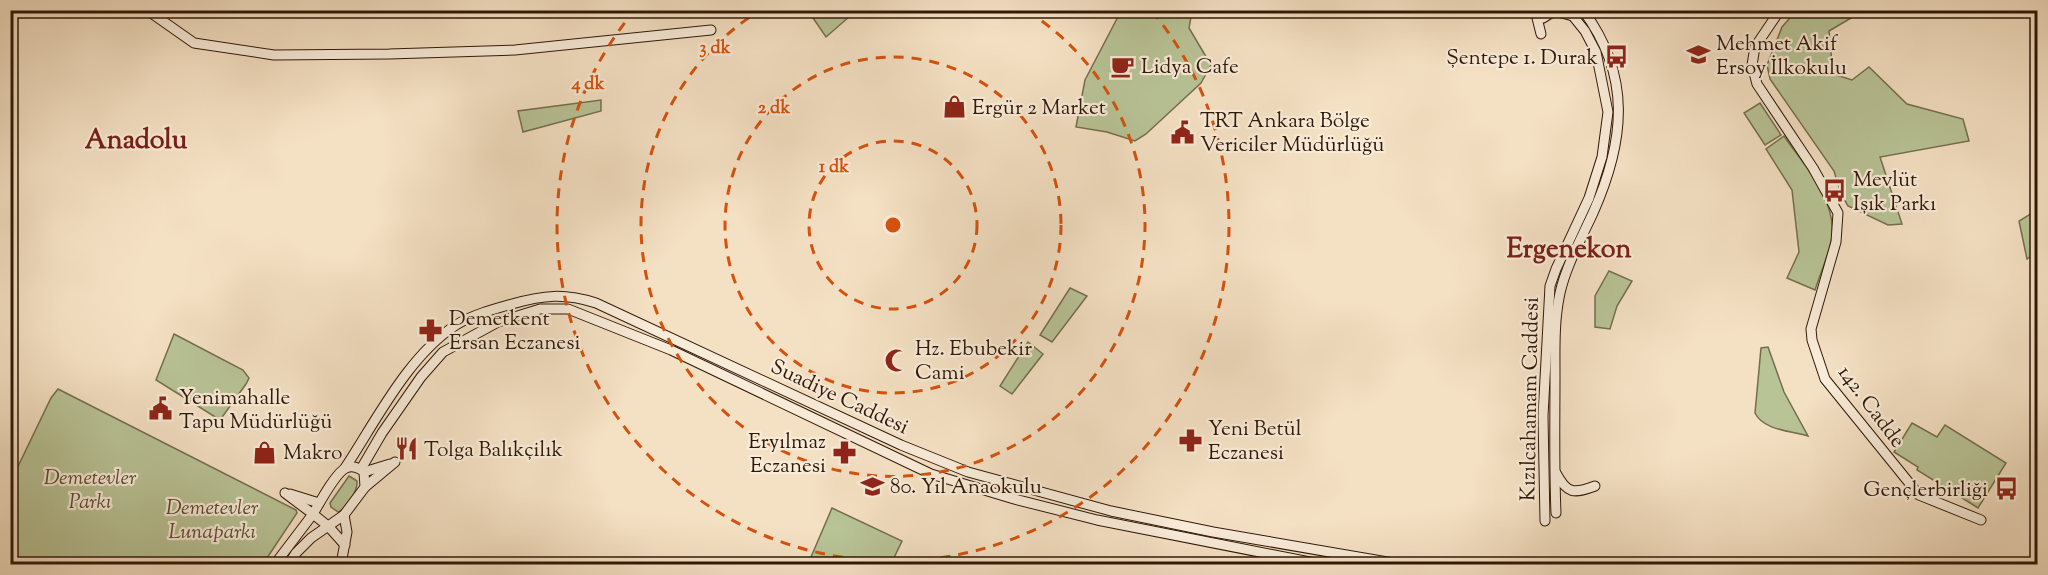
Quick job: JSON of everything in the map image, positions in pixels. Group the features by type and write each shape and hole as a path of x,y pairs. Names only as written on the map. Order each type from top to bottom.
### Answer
{"main road":[{"path":"147,10 194,43 274,55 515,50 711,30"},
{"path":"1535,10 1541,34 1544,14 1554,10 1570,14"},
{"name":"Kızılcahamam Caddesi","path":"1556,513 1554,469 1556,315 1560,292 1568,269 1602,191 1613,156 1618,124 1616,84 1598,31 1582,10"},
{"name":"142. Cadde","path":"1780,10 1755,47 1752,66 1756,84 1813,168 1838,213 1836,242 1811,329 1812,340 1825,379 1919,495 1981,520"},
{"name":"Kızılcahamam Caddesi","path":"1545,520 1543,407 1547,306 1550,286 1590,198 1602,157 1608,112 1596,52 1585,31 1570,14"},
{"path":"1554,274 1568,269"},
{"name":"Suadiye Caddesi","path":"275,564 345,468 411,368 440,338 458,324 493,310 535,297 564,295 596,303 901,445 968,472 1111,511 1213,532 1399,564"},
{"name":"Suadiye Caddesi","path":"362,470 382,433 421,377 443,352 498,322 540,309 568,309 671,350 931,474 1097,520 1320,564"},
{"path":"289,564 311,538 344,515 365,488 395,462 362,470 345,468"},
{"path":"1554,469 1561,482 1569,490 1578,493 1595,486"},
{"path":"362,470 365,488"},
{"path":"319,503 285,493 328,526 345,545"},
{"path":"341,564 347,532 344,515"}],"green space":[{"path":"857,10 826,37 811,15 815,11"},
{"path":"1121,11 1192,11 1189,28 1211,65 1201,83 1146,134 1135,141 1107,132 1076,127 1085,80"},
{"path":"1796,11 1863,11 1829,31 1833,74 1852,80 1869,67 1907,104 1963,119 1969,141 1880,157 1902,224 1888,225 1848,206 1841,194 1834,171 1770,79 1767,65 1782,27"},
{"path":"601,100 601,111 523,132 518,111"},
{"path":"1760,103 1781,135 1765,145 1744,113"},
{"path":"1784,136 1817,182 1829,208 1832,222 1831,242 1815,290 1787,278 1799,252 1792,190 1766,149"},
{"path":"2037,210 2037,252 2027,259 2019,221"},
{"path":"1609,271 1632,281 1617,306 1610,329 1595,327 1595,296"},
{"path":"1070,288 1087,296 1052,342 1040,335"},
{"path":"174,334 243,370 249,378 220,420 156,380"},
{"path":"1028,342 1043,354 1012,394 1000,386"},
{"path":"1768,347 1784,392 1808,436 1764,423 1755,413 1761,348"},
{"name":"Demetevler Parkı","path":"58,389 296,510 297,513 263,564 11,564 11,481 51,398"},
{"path":"1912,423 1937,437 1945,425 2006,463 1978,508 1917,470 1918,467 1894,452"},
{"path":"349,476 357,481 356,489 348,503 338,512 331,507 330,503"},
{"path":"832,508 902,541 891,564 808,564"}],"place":[{"name":"Mehmet Akif Ersoy İlkokulu","path":"1698,55"},
{"name":"Şentepe 1. Durak","path":"1616,57"},
{"name":"Lidya Cafe","path":"1123,66"},
{"name":"Ergür 2 Market","path":"954,107"},
{"name":"TRT Ankara Bölge Vericiler Müdürlüğü","path":"1182,132"},
{"name":"Mevlüt Işık Parkı","path":"1835,191"},
{"name":"Demetkent Ersan Eczanesi","path":"431,330"},
{"name":"Hz. Ebubekir Cami","path":"897,360"},
{"name":"Yenimahalle Tapu Müdürlüğü","path":"161,409"},
{"name":"Yeni Betül Eczanesi","path":"1190,440"},
{"name":"Tolga Balıkçilık","path":"406,449"},
{"name":"Makro","path":"265,452"},
{"name":"Eryılmaz Eczanesi","path":"844,453"},
{"name":"80. Yıl Anaokulu","path":"872,486"},
{"name":"Gençlerbirliği","path":"2006,489"}],"district":[{"name":"Anadolu","path":"136,139"},
{"name":"Ergenekon","path":"1569,248"}],"park label":[{"name":"Demetevler Lunaparkı","path":"212,519"}]}
